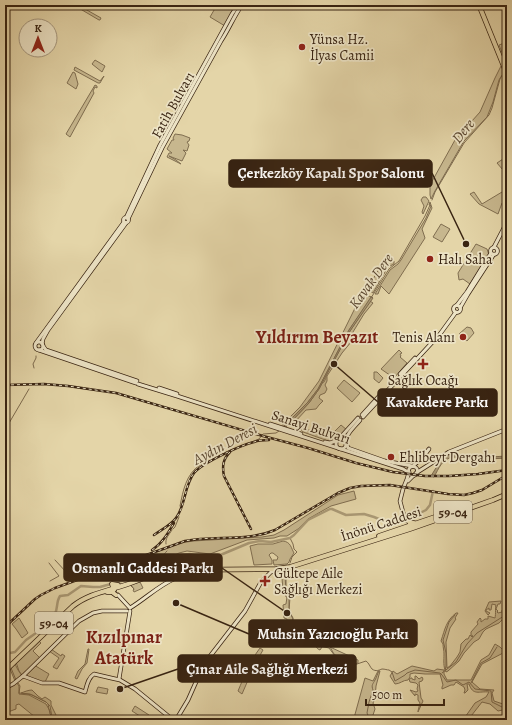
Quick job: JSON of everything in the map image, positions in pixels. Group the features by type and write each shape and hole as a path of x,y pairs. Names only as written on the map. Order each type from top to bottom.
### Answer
{"main road":[{"name":"Fatih Bulvarı","path":"225,32 238,5"},
{"name":"Fatih Bulvarı","path":"42,345 43,339 48,330 125,223 159,148 242,5"},
{"path":"480,5 507,72"},
{"path":"495,251 507,222"},
{"name":"Fatih Bulvarı","path":"36,343 125,223"},
{"path":"359,419 347,434 344,448 340,448 337,445 338,440 414,361 455,312 459,311 458,306 460,301 495,251 507,225"},
{"path":"455,312 453,307 458,306"},
{"path":"40,342 42,345 42,348 39,350 35,347 36,343 40,342"},
{"name":"Sanayi Bulvarı","path":"42,345 46,350 136,383"},
{"name":"Sanayi Bulvarı","path":"39,350 136,383 326,442 334,442 338,440"},
{"name":"Sanayi Bulvarı","path":"279,427 402,469 411,475 415,474"},
{"path":"404,513 402,504 404,490 410,478 449,452 507,429"},
{"path":"338,440 344,440 346,444"},
{"name":"Sanayi Bulvarı","path":"346,444 348,448 385,461 415,468"},
{"path":"415,468 430,449 422,458 415,468 415,474"},
{"path":"409,528 400,501 408,472 409,469 421,469 429,465"},
{"name":"İnönü Caddesi","path":"291,566 398,530 409,528 420,522 507,493"},
{"name":"İnönü Caddesi","path":"274,570 291,566 409,528 493,500 507,493"},
{"path":"406,519 410,523 420,522"},
{"path":"398,530 403,526 406,519"},
{"name":"59-04","path":"5,670 73,606 96,593 111,587 118,586 169,568 274,570"},
{"name":"59-04","path":"111,587 125,585 166,570 174,569 274,570"},
{"path":"5,688 23,676 79,621 93,613 102,611 129,610 149,594 176,578 206,569"},
{"path":"23,676 42,683 58,683 85,692 91,676 94,674 117,679 135,690 174,720 188,700 204,664 240,617 261,582 274,570"},
{"path":"117,595 116,590 125,585"},
{"path":"111,587 129,610 117,679"},
{"path":"96,593 110,592 117,595"}],"shaded area":[{"path":"78,5 101,18 100,20 77,7"},
{"path":"217,5 223,5 229,8 232,5 237,5 225,26 210,17"},
{"path":"507,42 507,65 499,45"},
{"path":"95,60 105,66 102,72 92,64"},
{"path":"501,66 503,67 505,73 499,80 487,117 464,141 431,199 430,185 455,140 480,112"},
{"path":"75,67 100,81 104,76 100,83 98,83 74,70"},
{"path":"73,72 75,73 78,84 76,89 67,83"},
{"path":"95,85 97,88 95,87 93,91 94,93 70,137 66,134"},
{"path":"175,134 190,138 187,142 189,145 187,151 183,150 186,153 182,161 169,156 181,164 167,157 169,153 172,153 167,149 172,140 174,140 173,138"},
{"path":"503,159 507,163 507,168 503,170 497,163"},
{"path":"507,189 507,205 502,203 498,214 479,204 470,194 474,192 482,204"},
{"path":"423,197 426,197 429,201 423,214 422,212 424,206 421,200"},
{"path":"430,202 432,208 422,229 425,238 389,294 381,286 378,294 375,294 390,270 401,260 426,218 431,206 429,205"},
{"path":"441,224 450,229 442,242 433,237"},
{"path":"476,244 487,249 489,255 470,284 463,279 459,280 458,273"},
{"path":"389,258 394,261 394,264 388,267 373,293 367,289 385,259 388,260"},
{"path":"365,295 372,297 349,330 318,389 308,402 283,427 283,424 300,407 319,381 360,298"},
{"path":"371,297 373,298 350,331 319,389 309,403 286,427 284,426 308,402 318,389 349,330"},
{"path":"370,301 373,303 353,332 356,336 342,353 327,376 325,385 327,389 325,393 320,395 319,398 323,401 316,409 306,410 294,423 292,421 309,403 324,382 326,375 350,331"},
{"path":"467,327 471,328 474,333 467,341 459,334"},
{"path":"399,350 402,353 400,354 400,357 407,363 394,378 381,369"},
{"path":"374,372 377,372 383,378 379,383 374,379"},
{"path":"344,380 360,393 352,402 337,388"},
{"path":"341,425 347,430 338,439 331,442 303,432 300,428 303,426 307,430 314,433 318,429 322,434 327,428 333,433"},
{"path":"451,454 490,457 507,456 507,458 488,459 453,457 443,462 434,477 431,476 442,458"},
{"path":"354,491 356,499 331,506 308,519 298,529 287,536 247,540 210,554 187,551 179,553 158,563 157,561 143,564 135,562 121,565 181,543 274,535 338,495"},
{"path":"283,541 289,544 294,553 287,564 274,565 273,560 277,560 278,557 271,553 269,555 272,560 272,564 254,565 250,546 258,544 273,544"},
{"path":"285,576 286,590 289,596 289,611 293,619 291,628 311,637 318,645 322,647 320,650 316,647 312,639 300,635 293,643 286,636 288,633 283,624 287,623 287,619 284,618 283,605 286,604 287,597 285,591 283,591 282,578"},
{"path":"140,582 143,588 134,592 134,589 130,585"},
{"path":"501,601 496,609 498,611 497,612 502,612 504,606 503,601 507,601 505,603 507,617 499,623 486,629 479,639 474,642 464,653 459,661 446,672 444,666 443,644 441,641 450,619 458,613 450,628 446,642 447,668 460,652 461,644 468,639 470,635 472,637 473,636 471,635 471,632 478,624 477,622 480,618 481,622 488,619 488,616 495,618 496,605 492,604 491,610 489,610 489,608 486,610 490,613 488,615 485,611 489,602"},
{"path":"19,618 28,633 22,638 12,624"},
{"path":"39,641 41,643 33,651 40,658 22,675 16,662"},
{"path":"495,644 505,652 482,664 472,682 480,689 494,690 492,693 494,701 503,704 507,696 507,709 498,711 490,704 482,702 468,720 463,720 475,703 486,697 489,692 474,692 469,684 467,684 468,690 464,693 464,687 456,682 454,685 442,689 443,685 440,674 414,673 410,674 408,680 395,684 390,676 393,671 397,674 412,666 434,671 437,669 444,670 447,680 471,680 481,660 489,655"},
{"path":"330,647 358,660 358,663 355,664 352,660 345,662 334,654"},
{"path":"260,648 263,650 242,694 238,691 250,664"},
{"path":"51,649 61,656 62,654 65,656 57,669 53,667 59,658 49,651"},
{"path":"88,649 87,663 77,679 75,678 78,671 85,664"},
{"path":"15,664 22,676 15,681 10,669"},
{"path":"34,665 49,674 45,682 28,677 26,674"},
{"path":"378,671 380,671 373,703 375,709 373,715 376,720 352,720 354,718 365,678 373,681"},
{"path":"415,676 419,679 422,677 423,679 419,682 421,698 423,701 418,712 420,703 418,700 418,695 415,694 415,696 410,690 416,692 418,691 418,685 410,682 409,679 412,678 415,680"},
{"path":"16,682 19,686 19,694 29,695 46,704 51,713 51,717 54,720 34,720 35,717 19,704 16,705 16,709 8,712 5,701 5,688"},
{"path":"98,687 108,689 107,694 96,692"},
{"path":"32,690 42,699 45,697 51,701 51,705 58,719 63,718 63,720 56,720 52,717 50,706 46,702 32,695 21,693"},
{"path":"135,706 149,715 146,720 132,711"}],"waterway":[{"name":"Dere","path":"432,200 435,192 464,143 489,115 500,79 505,74"},
{"name":"Kavak Dere","path":"371,298 389,269 399,261 430,205"},
{"path":"34,368 33,364 36,356"},
{"path":"5,430 29,389"},
{"name":"Aydın Deresi","path":"180,506 188,478 200,465 231,450 259,439 263,434 276,433 279,431"},
{"path":"5,654 15,652 55,614 60,596 68,595 81,586 100,587 125,580 181,555 190,554 204,558 211,558 249,543 260,541 271,542 290,538 308,520 330,509 346,515 364,514 389,523 426,510 430,505 433,491"},
{"name":"Aydın Deresi","path":"173,529 179,517"},
{"name":"Aydın Deresi","path":"166,544 167,538 172,530"},
{"path":"290,538 294,549 297,552 292,557 290,563"},
{"path":"162,564 161,562 163,555 167,551"},
{"path":"55,560 67,573 91,566"},
{"path":"49,563 59,576 50,581"},
{"path":"289,569 286,575 286,590 290,597 289,611 293,618 292,629 295,632 310,636 320,646 329,648 343,663 350,663 354,665 366,661 373,670 383,669 392,672 395,681 407,673 415,670 440,673 447,682 456,680 463,685 469,682 475,689 491,691 492,702 502,707 507,702"},
{"path":"131,585 134,589"},
{"path":"442,673 456,662 467,644 477,633 507,614"},
{"path":"445,671 446,653 443,640 449,622 455,615"},
{"path":"471,683 481,663 490,658 497,647"},
{"path":"11,668 16,680"},
{"path":"370,720 367,713 373,690 372,685 379,671"},
{"path":"18,683 20,686 19,693 30,694 46,702 48,704 50,714 56,720"}],"railway":[{"path":"5,385 44,384 116,393 356,463 393,472 425,476 449,476 507,470"},
{"path":"154,535 174,521 182,507 188,484 198,469 222,455 240,447 258,441 269,440"},
{"path":"230,452 224,463 224,476 251,529"},
{"path":"5,627 35,599 55,588 185,541 264,534 275,530 338,493 350,488 390,485 464,495 482,490 507,475"},
{"path":"152,550 162,541 174,523"}],"place":[{"name":"Yünsa Hz. İlyas Camii","path":"302,47"},
{"name":"Çerkezköy Kapalı Spor Salonu","path":"466,244"},
{"name":"Halı Saha","path":"430,259"},
{"name":"Tenis Alanı","path":"463,337"},
{"name":"Kavakdere Parkı","path":"334,364"},
{"name":"Sağlık Ocağı","path":"423,364"},
{"name":"Ehlibeyt Dergahı","path":"391,457"},
{"name":"Gültepe Aile Sağlığı Merkezi","path":"265,581"},
{"name":"Muhsin Yazıcıoğlu Parkı","path":"176,603"},
{"name":"Osmanlı Caddesi Parkı","path":"287,613"},
{"name":"Çınar Aile Sağlığı Merkezi","path":"120,689"}],"district":[{"name":"Yıldırım Beyazıt","path":"317,337"},
{"name":"Kızılpınar Atatürk","path":"124,647"}]}
